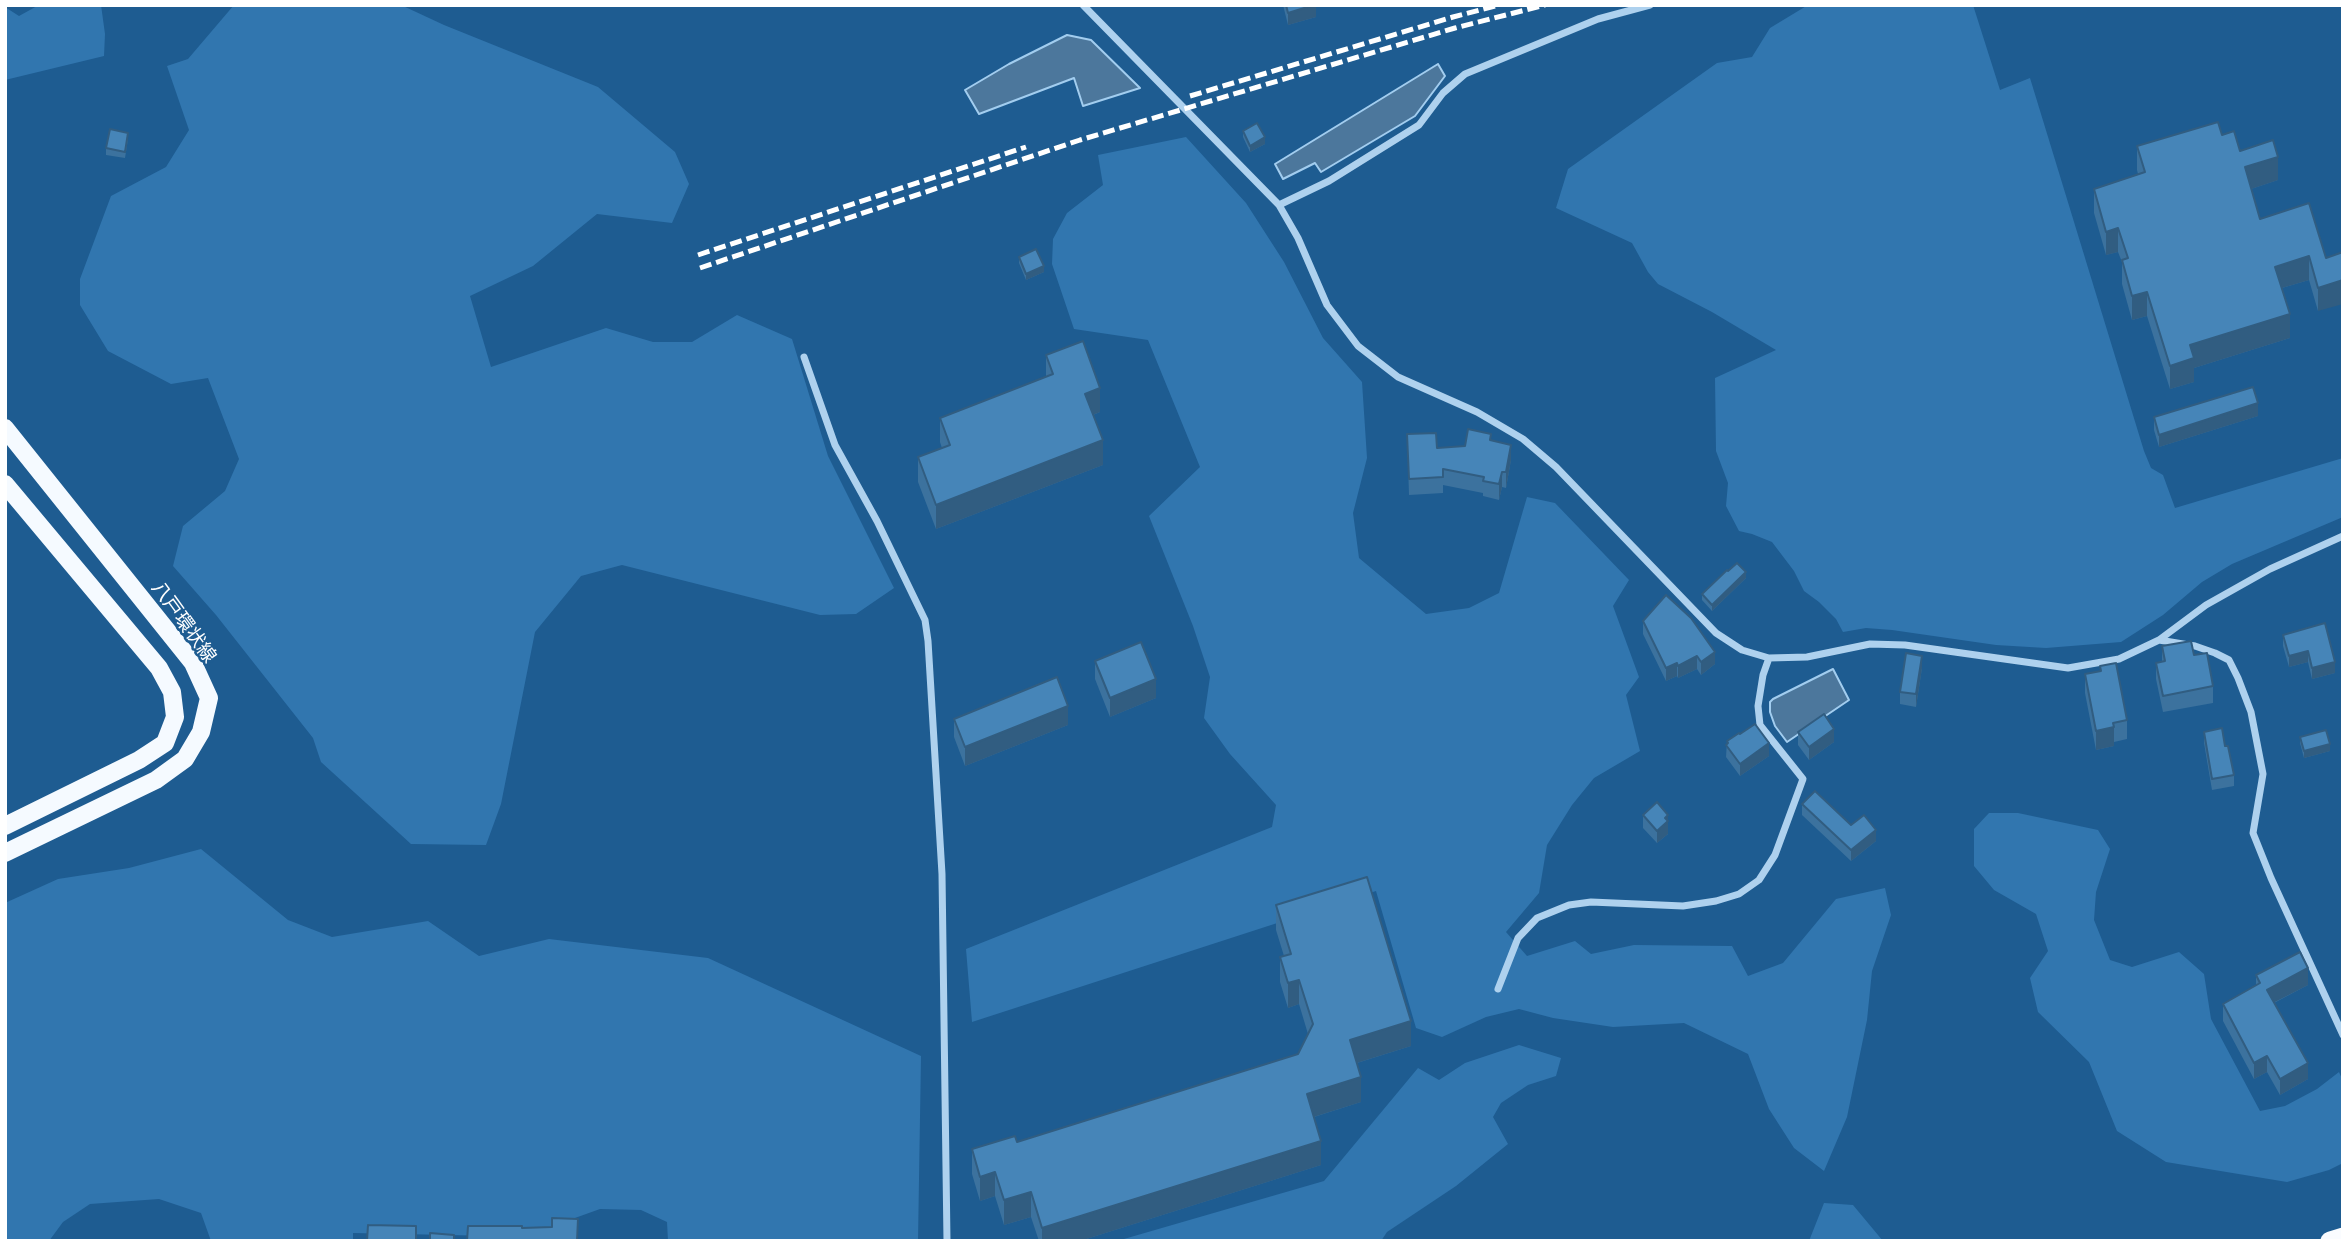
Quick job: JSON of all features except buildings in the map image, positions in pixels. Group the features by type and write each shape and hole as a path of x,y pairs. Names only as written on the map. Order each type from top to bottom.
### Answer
{"highway":[{"path":"2330,1241 2343,1237"}],"main road":[{"name":"八戸環状線","path":"5,428 193,663 209,698 201,732 185,759 156,780 5,853"},
{"path":"5,484 159,668 172,692 175,717 165,743 139,760 5,826"}],"street":[{"path":"1083,5 1279,205 1298,238 1327,305 1359,346 1398,377 1477,412 1523,439 1556,467 1716,633 1742,650 1769,658 1807,657 1870,644 1905,645 2068,668 2119,659 2159,640 2206,605 2270,569 2343,536"},
{"path":"1279,205 1329,181 1419,125 1443,93 1465,74 1598,19 1650,5"},
{"path":"804,357 835,445 877,521 925,620 942,874 947,1241"},
{"path":"2159,640 2195,646 2215,653 2229,660 2238,677 2251,712 2263,774 2253,832 2271,878 2343,1035"},
{"path":"1498,989 1518,938 1537,918 1569,905 1591,902 1683,906 1716,901 1738,894 1759,880 1775,855 1803,779 1760,725 1758,706 1769,658"}],"shaded area":[{"path":"39,5 101,5 105,34 104,56 5,80 5,7 19,16"},
{"path":"234,5 401,5 598,87 675,152 689,184 672,223 597,214 533,266 470,296 491,367 606,328 653,342 692,342 737,315 792,339 828,456 894,588 856,614 820,615 622,565 581,576 535,632 501,804 486,845 411,844 321,762 313,738 216,615 173,566 183,526 225,491 239,459 208,378 171,384 108,351 80,305 80,279 111,196 166,167 189,130 167,66 188,59"},
{"path":"1808,5 1973,5 2000,90 2030,78 2144,451 2151,468 2163,475 2175,508 2343,458 2343,517 2232,564 2202,582 2163,615 2121,642 2046,648 1996,645 1892,630 1866,628 1843,632 1836,619 1804,591 1794,571 1772,542 1739,531 1726,506 1728,483 1716,451 1715,378 1776,350 1658,284 1632,243 1556,208 1568,169 1717,63 1752,57 1770,28"},
{"path":"1067,35 1091,40 1140,88 1083,106 1074,78 979,114 965,90"},
{"path":"1438,64 1445,76 1415,116 1321,172 1315,163 1283,179 1275,164"},
{"path":"1186,137 1246,203 1284,262 1323,338 1362,382 1367,458 1353,513 1359,558 1426,614 1469,608 1499,593 1527,497 1555,503 1629,580 1613,606 1639,677 1626,695 1640,751 1594,778 1572,805 1547,845 1539,893 1506,932 1527,956 1575,941 1591,954 1634,945 1732,946 1748,976 1783,963 1836,899 1885,888 1891,915 1872,971 1867,1020 1847,1117 1824,1171 1794,1148 1769,1109 1748,1054 1684,1023 1613,1027 1553,1018 1519,1009 1486,1017 1442,1037 1416,1028 1376,891 972,1022 966,949 1272,827 1276,805 1230,754 1204,718 1210,677 1193,626 1149,516 1200,467 1148,340 1074,329 1052,264 1053,239 1067,213 1103,185 1098,155"},
{"path":"1833,669 1849,700 1787,742 1775,726 1770,702"},
{"path":"1989,813 2018,813 2098,830 2110,849 2096,892 2094,920 2110,960 2132,967 2179,952 2204,974 2211,1019 2260,1111 2285,1106 2317,1089 2339,1072 2343,1081 2343,1163 2329,1170 2287,1182 2166,1162 2117,1131 2089,1062 2038,1012 2030,978 2048,951 2036,914 1994,890 1974,866 1974,829"},
{"path":"201,849 288,920 332,937 428,921 479,956 549,939 708,958 921,1056 918,1241 668,1241 667,1222 641,1210 600,1209 561,1223 543,1237 353,1233 353,1241 211,1241 201,1213 159,1199 90,1204 63,1222 49,1241 5,1241 5,903 58,879 129,868"},
{"path":"1519,1045 1561,1058 1556,1076 1528,1085 1501,1103 1493,1117 1508,1144 1456,1186 1387,1232 1381,1241 1117,1241 1324,1181 1418,1068 1439,1080 1465,1063"},
{"path":"1824,1203 1853,1205 1883,1241 1809,1241"}],"railway":[{"path":"1190,96 1499,5"},
{"path":"700,268 1080,140 1455,28 1545,5"},
{"path":"698,255 1026,147"}]}
